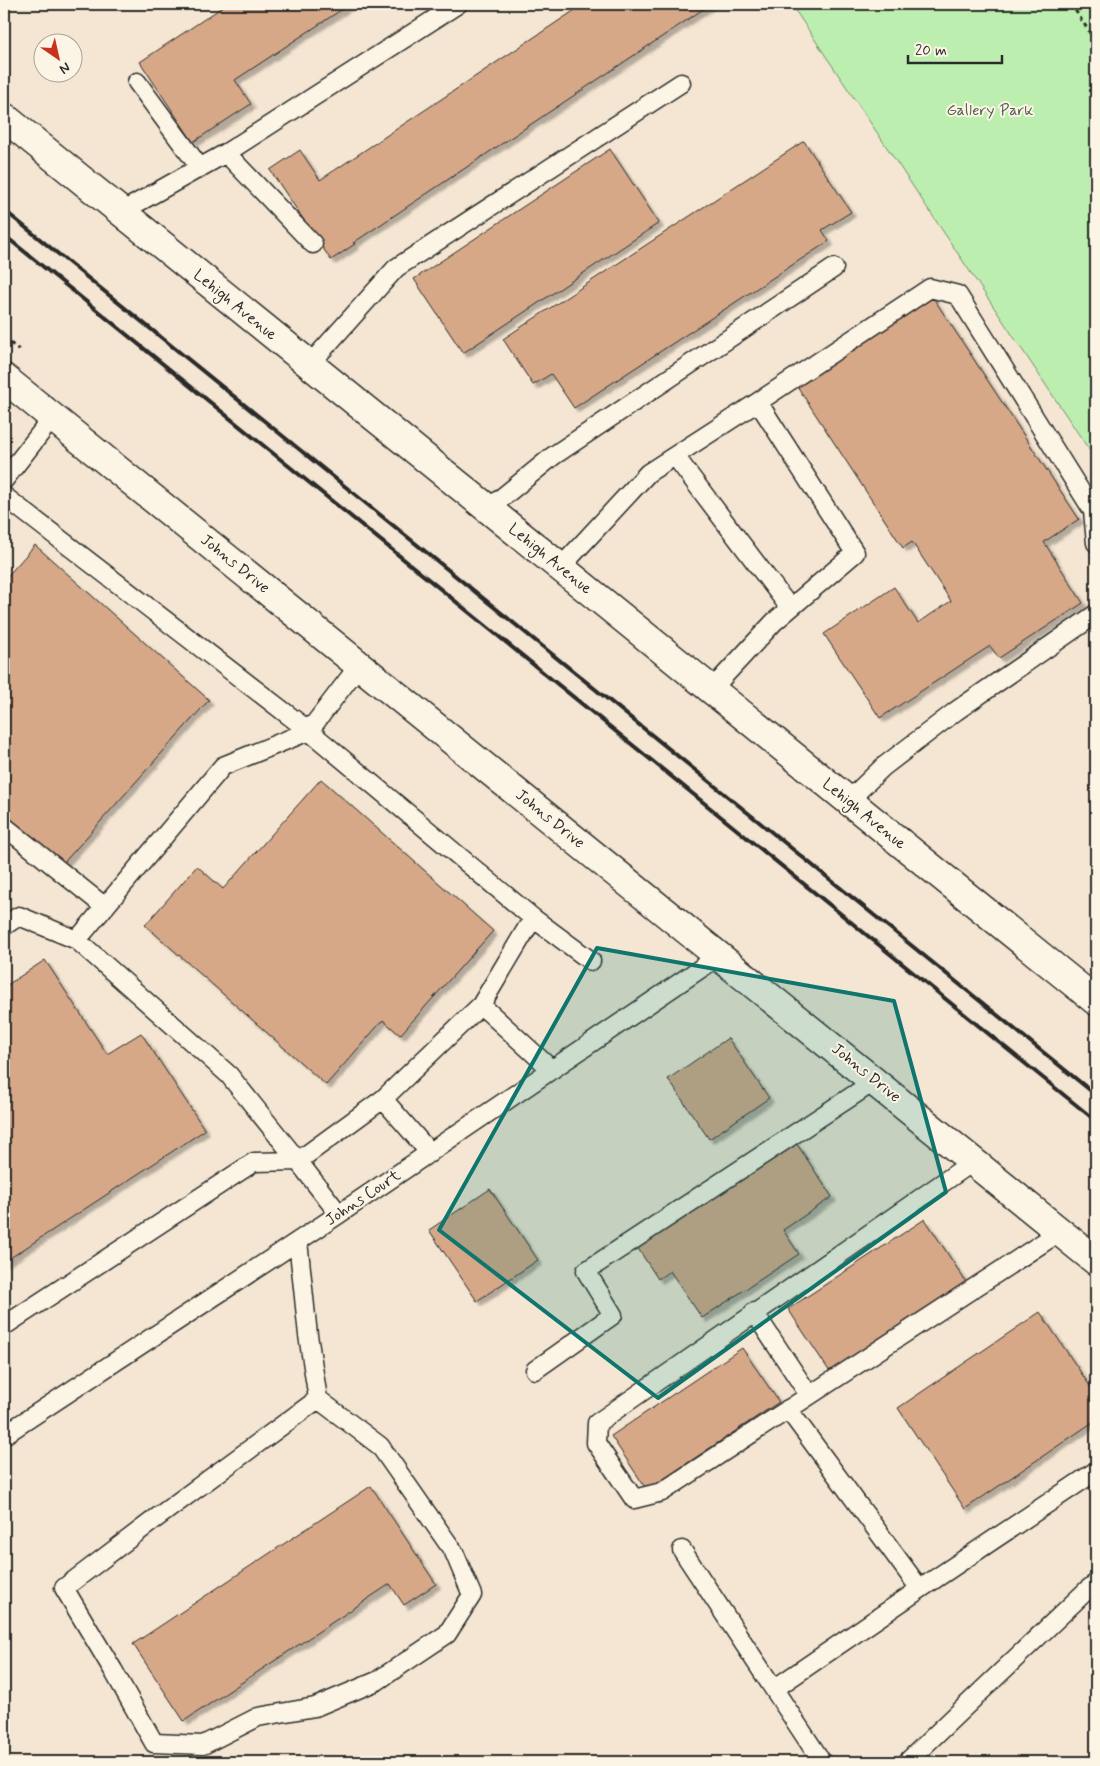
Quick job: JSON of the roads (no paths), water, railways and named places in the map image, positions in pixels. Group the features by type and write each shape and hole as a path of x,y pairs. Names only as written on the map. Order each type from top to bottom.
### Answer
{"street":[{"name":"Lehigh Avenue","path":"4,117 1096,1001"},
{"name":"Johns Drive","path":"4,378 1096,1261"}],"lane":[{"path":"120,212 226,153 458,4"},
{"path":"137,82 200,168"},
{"path":"309,364 396,268 681,83"},
{"path":"226,153 313,244"},
{"path":"488,509 553,456 834,268"},
{"path":"560,568 648,473 930,288 958,295 1093,511 1096,543"},
{"path":"711,690 774,622 855,553 758,402"},
{"path":"4,480 53,417"},
{"path":"676,456 790,608"},
{"path":"4,496 309,731 533,918 591,961"},
{"path":"848,801 882,768 956,711 1096,614"},
{"path":"77,940 223,766 309,731 360,664"},
{"path":"4,826 105,907"},
{"path":"4,926 20,916 77,940 229,1075 339,1214"},
{"path":"4,1326 254,1162 298,1161 383,1099 481,1005 533,918"},
{"name":"Johns Court","path":"4,1434 339,1214 719,956"},
{"path":"481,1005 552,1070"},
{"path":"535,1370 614,1315 586,1271 875,1081"},
{"path":"383,1099 430,1153"},
{"path":"974,1161 754,1312 597,1423 596,1443 634,1499 662,1492 1061,1232"},
{"path":"298,1241 308,1335 318,1399 380,1446 454,1552 472,1595 447,1634 377,1681 315,1707 258,1717 203,1745 154,1743 64,1588 318,1399"},
{"path":"754,1312 809,1395"},
{"path":"788,1409 920,1589"},
{"path":"774,1688 1096,1471"},
{"path":"682,1550 822,1762"},
{"path":"907,1762 1086,1590 1096,1584"}],"railway":[{"path":"4,210 1096,1095"},
{"path":"4,235 1096,1121"}],"park label":[{"name":"Gallery Park","path":"990,110"}]}
